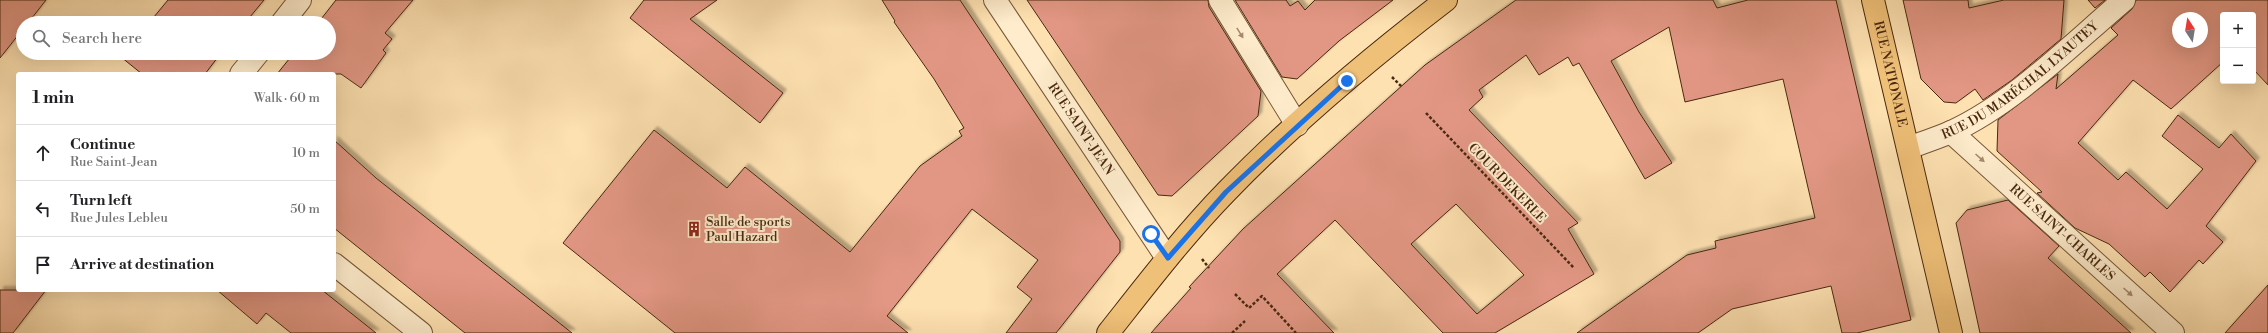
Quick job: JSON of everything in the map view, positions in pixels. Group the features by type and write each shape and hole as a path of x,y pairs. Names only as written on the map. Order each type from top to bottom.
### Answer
{"main road":[{"path":"1108,333 1168,258 1226,192 1297,125 1374,57 1446,0"},
{"name":"RUE NATIONALE","path":"1873,0 1951,333"}],"street":[{"path":"287,16 300,0"},
{"name":"RUE SAINT-JEAN","path":"995,0 1168,258"},
{"path":"1220,0 1297,125"},
{"name":"RUE DU MARÉCHAL LYAUTEY","path":"1908,148 1951,132 1989,109 2027,83 2124,0"},
{"path":"243,72 252,60"},
{"name":"RUE SAINT-CHARLES","path":"1951,132 2173,333"},
{"path":"336,266 421,333"}],"path":[{"name":"COUR DEKERLE","path":"1426,113 1574,268"},
{"path":"1235,294 1249,308 1262,296 1296,333"},
{"path":"1232,333 1245,321"}],"building":[{"path":"0,0 46,0 33,16 16,16 16,38 0,58"},
{"path":"168,0 264,0 251,16 155,16"},
{"path":"336,0 413,0 385,33 392,39 383,50 386,53 361,88 341,74 336,74 336,72 279,72 288,60 336,60 336,16 323,16"},
{"path":"644,0 717,0 690,19 783,93 760,123 630,18"},
{"path":"882,0 960,0 1120,241 1120,252 1056,333 1006,333 1032,299 1017,287 1038,260 972,209 887,316 908,333 675,333 563,243 654,130 727,188 745,167 850,252 920,166 962,136 959,131 964,128 934,79 894,22 895,21"},
{"path":"1027,0 1208,0 1209,7 1261,91 1258,116 1172,196 1158,195"},
{"path":"1235,0 1286,0 1290,6 1298,1 1305,10 1315,0 1393,0 1339,41 1297,79 1282,77"},
{"path":"1516,0 1713,0 1717,8 1748,0 1836,0 1911,320 1857,333 1842,333 1831,286 1732,309 1698,333 1577,333 1687,255 1716,248 1715,241 1815,218 1783,79 1685,102 1669,27 1611,61 1639,112 1672,163 1645,179 1579,63 1573,66 1568,57 1539,75 1526,55 1479,90 1483,97 1469,110 1578,223 1568,229 1594,274 1495,333 1443,333 1335,220 1277,274 1334,333 1151,333 1191,288 1189,287 1243,229 1425,65","holes":["1456,204 1524,275 1477,314 1411,244"]},
{"path":"1903,0 1968,0 1969,8 2004,0 2064,0 2061,39 2012,80 1983,100 1975,89 1956,103 1944,102 1921,79"},
{"path":"2088,0 2105,0 2095,8"},
{"path":"2136,0 2268,0 2268,85 2256,72 2256,12 2220,12 2220,65 2171,109 2133,80 2078,143 2118,180 2126,172 2167,209 2203,169 2162,136 2178,115 2219,148 2231,134 2256,161 2206,226 2223,242 2203,264 2199,260 2170,292 2150,272 2145,277 2109,244 2075,228 2037,193 2042,192 1997,151 1998,120 2058,74 2056,89 2118,35 2111,28 2132,9"},
{"path":"125,60 216,60 207,72 140,72"},
{"path":"336,142 376,178 572,333 465,333 336,230"},
{"path":"2008,200 2059,246 2048,258 2131,333 1980,333 1956,223 1967,210"},
{"path":"2268,285 2268,333 2225,333"},
{"path":"0,290 16,290 16,292 44,292 13,333 0,333"},
{"path":"219,292 325,292 376,333 291,333 266,313 257,324"}],"place":[{"name":"Salle de sports Paul Hazard","path":"694,229"}],"route":[{"path":"1151,234 1168,258 1226,192 1297,125 1347,81"}]}
